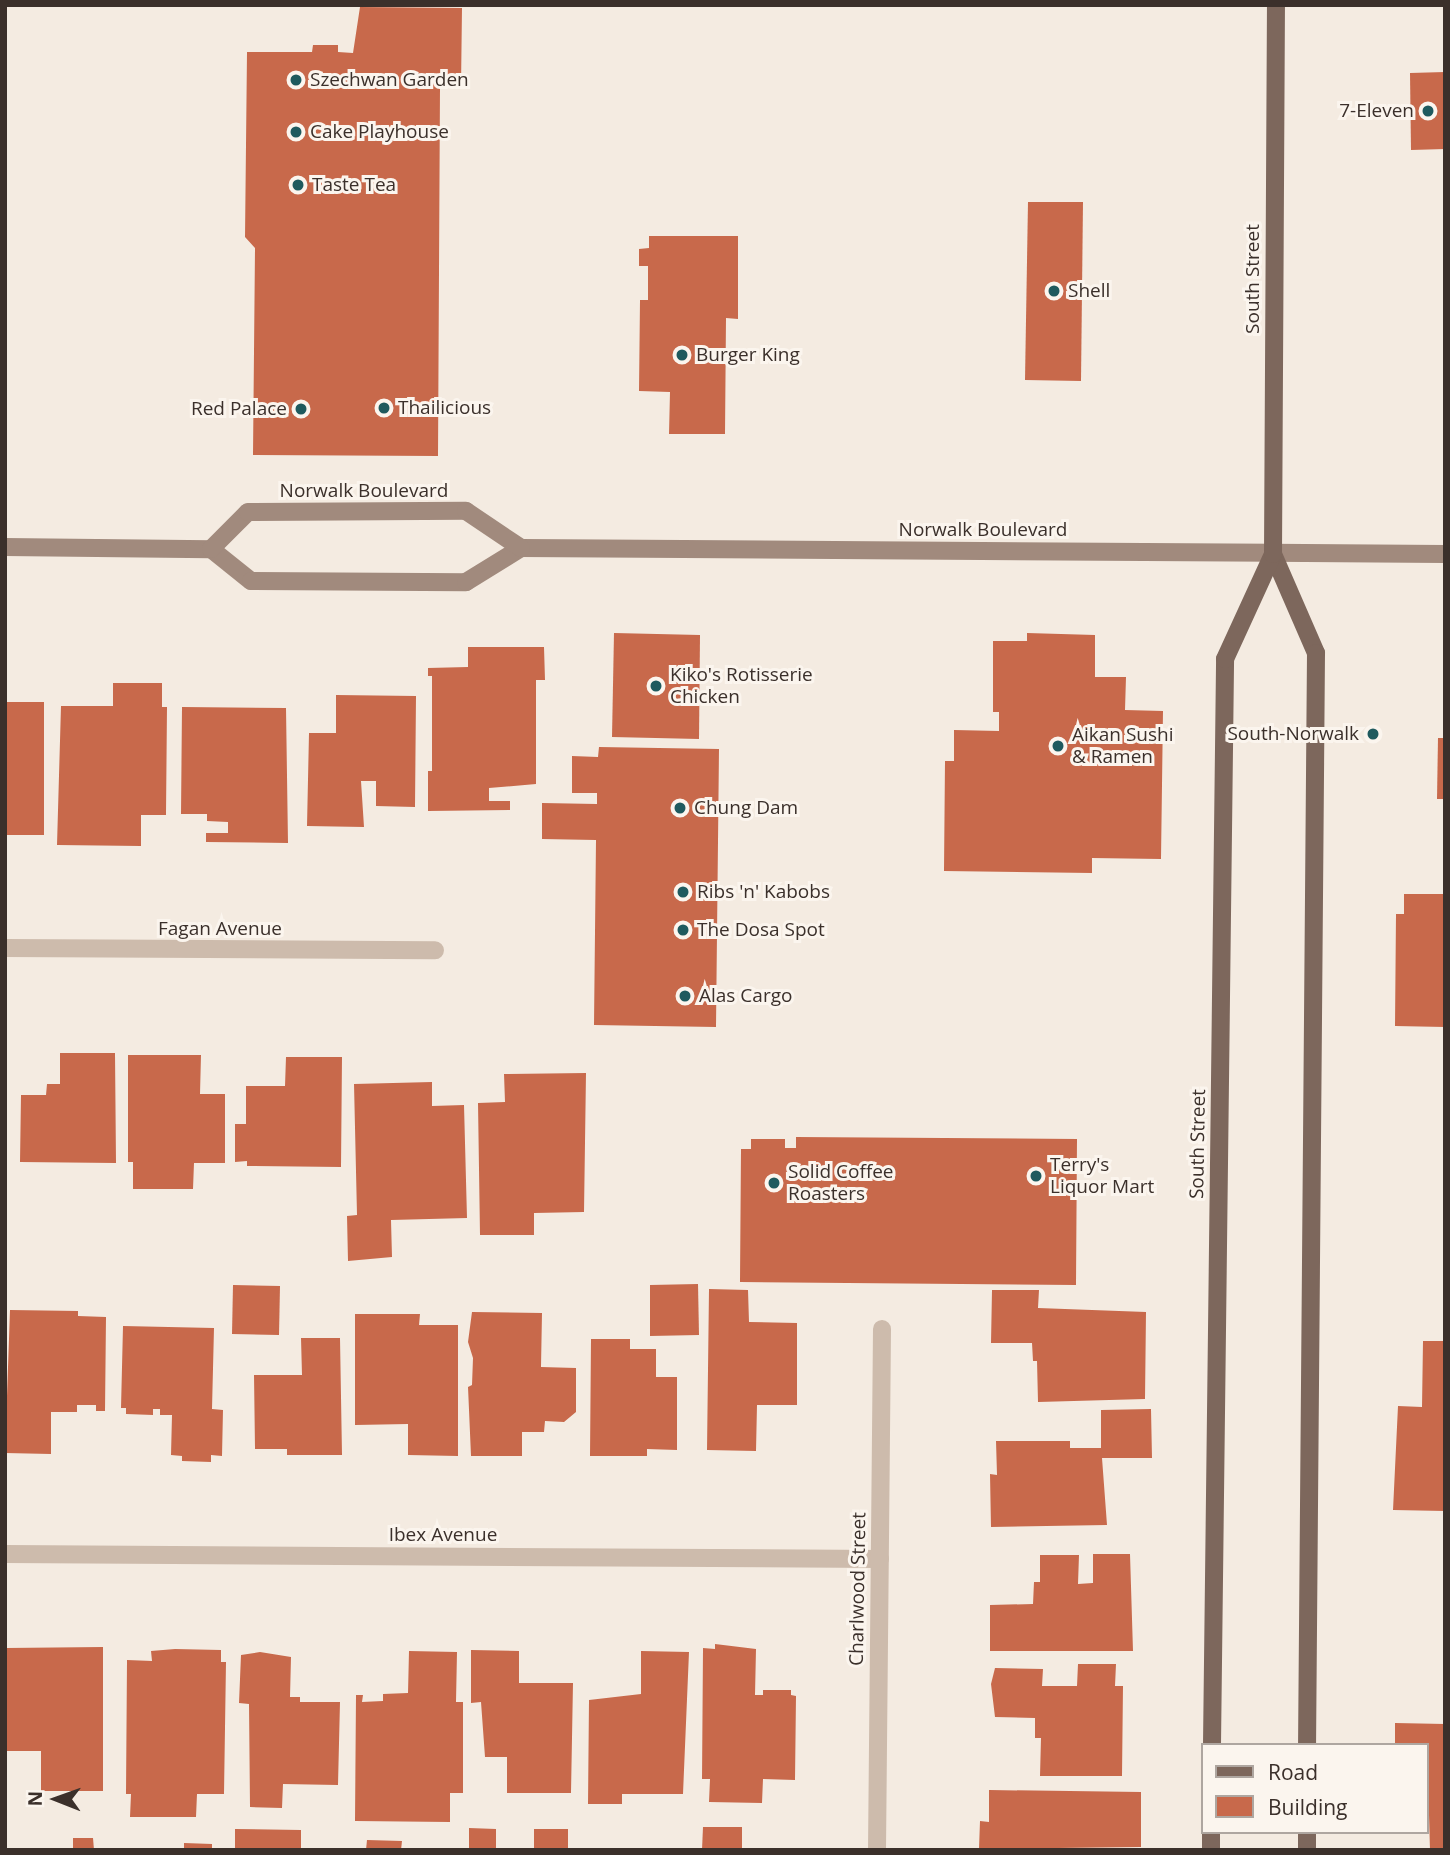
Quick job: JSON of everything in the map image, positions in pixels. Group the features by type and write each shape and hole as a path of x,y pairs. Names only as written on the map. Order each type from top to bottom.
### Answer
{"main road":[{"name":"South Street","path":"1276,5 1273,554 1316,653 1307,1743"},
{"name":"Norwalk Boulevard","path":"211,549 248,512 466,511 521,548 1445,554"},
{"path":"5,547 211,549 251,581 466,582 521,548"},
{"name":"South Street","path":"1212,1743 1225,659 1273,554"}],"street":[{"name":"Fagan Avenue","path":"5,948 435,950"},
{"name":"Charlwood Street","path":"877,1850 882,1329"},
{"name":"Ibex Avenue","path":"5,1553 880,1559"}],"building":[{"path":"360,7 462,8 461,87 440,87 438,456 253,455 255,248 245,237 247,52 312,52 313,45 338,45 338,52 353,53"},
{"name":"7-Eleven","path":"1445,72 1445,149 1411,150 1410,73"},
{"path":"1028,202 1083,202 1081,381 1025,380"},
{"name":"Burger King","path":"649,236 738,236 738,319 726,318 725,434 669,434 670,392 639,391 640,300 648,300 648,266 639,266 639,249 649,248"},
{"name":"Kiko's Rotisserie Chicken","path":"614,633 700,635 699,739 612,737"},
{"name":"Aikan Sushi & Ramen","path":"1027,633 1095,635 1095,677 1126,677 1125,710 1163,711 1161,859 1092,858 1092,873 944,871 945,761 954,761 954,730 999,731 999,712 993,712 993,641 1027,641"},
{"path":"468,647 544,647 545,680 536,680 536,784 489,788 489,801 510,801 510,810 428,811 428,771 432,771 432,676 428,676 428,668 468,667"},
{"path":"113,683 162,683 162,707 167,707 166,815 141,815 141,846 57,845 61,706 113,706"},
{"path":"336,695 416,696 415,807 376,806 376,781 361,781 364,827 307,826 309,733 336,733"},
{"path":"5,702 44,702 44,835 5,835"},
{"path":"182,707 286,708 288,843 206,842 206,833 228,833 228,822 207,821 207,814 181,814"},
{"path":"1438,738 1445,738 1445,799 1437,799"},
{"path":"599,747 719,749 716,1027 594,1025 596,840 542,839 542,803 597,804 597,793 572,793 572,756 598,757"},
{"path":"1404,894 1445,894 1445,1027 1395,1026 1396,914 1404,914"},
{"path":"60,1053 115,1053 116,1163 20,1162 21,1095 46,1095 47,1084 60,1084"},
{"path":"128,1055 201,1055 200,1094 225,1094 225,1163 194,1163 193,1189 133,1189 133,1162 128,1162"},
{"path":"286,1057 342,1057 341,1167 247,1166 247,1161 235,1162 235,1124 246,1124 246,1086 285,1086"},
{"path":"586,1073 584,1212 534,1213 534,1235 480,1235 478,1103 505,1102 504,1074"},
{"path":"432,1082 432,1106 464,1105 467,1218 391,1220 392,1257 348,1261 347,1216 357,1215 354,1084"},
{"path":"796,1137 1077,1139 1076,1285 740,1282 741,1149 751,1149 751,1139 785,1139 785,1148 796,1148"},
{"path":"698,1284 699,1335 650,1336 650,1285"},
{"path":"233,1285 280,1286 279,1335 232,1334"},
{"path":"709,1289 748,1290 749,1322 797,1323 797,1405 757,1405 756,1451 707,1450"},
{"path":"992,1290 1039,1290 1038,1308 1146,1312 1145,1399 1038,1402 1037,1361 1033,1361 1032,1343 991,1343"},
{"path":"10,1310 78,1311 78,1316 106,1317 105,1411 96,1411 96,1405 77,1405 77,1412 51,1412 51,1454 5,1453"},
{"path":"472,1312 542,1313 541,1367 576,1368 576,1412 564,1422 545,1421 544,1432 522,1432 522,1456 471,1456 468,1387 472,1385 473,1358 468,1342"},
{"path":"355,1314 420,1314 419,1325 458,1325 458,1456 408,1455 408,1424 355,1425"},
{"path":"123,1326 214,1328 212,1409 223,1410 222,1456 211,1455 211,1462 182,1461 182,1456 171,1455 172,1415 160,1415 160,1409 153,1409 153,1415 126,1414 126,1408 121,1408"},
{"path":"301,1338 340,1338 342,1455 287,1455 287,1449 255,1449 254,1375 302,1375"},
{"path":"591,1339 630,1339 630,1349 656,1349 656,1377 677,1377 677,1450 647,1449 647,1456 590,1456"},
{"path":"1423,1341 1445,1341 1445,1511 1393,1510 1398,1406 1422,1407"},
{"path":"1151,1409 1152,1458 1102,1458 1107,1525 991,1527 990,1474 997,1475 996,1441 1070,1441 1070,1448 1101,1448 1101,1410"},
{"path":"1093,1554 1130,1554 1133,1651 990,1651 990,1605 1033,1604 1034,1582 1040,1582 1040,1555 1079,1555 1078,1584 1093,1583"},
{"path":"715,1644 756,1649 755,1695 763,1695 763,1690 791,1690 791,1695 796,1696 795,1780 763,1779 762,1803 709,1802 710,1779 702,1779 703,1648 715,1649"},
{"path":"103,1647 103,1791 41,1791 41,1751 7,1751 6,1648"},
{"path":"221,1650 221,1662 226,1662 224,1794 197,1794 196,1817 130,1817 131,1794 126,1794 127,1660 152,1661 151,1651"},
{"path":"471,1650 519,1651 519,1683 573,1683 571,1793 507,1793 507,1757 485,1757 481,1702 471,1703"},
{"path":"409,1651 457,1652 456,1702 463,1702 463,1793 450,1793 450,1822 355,1821 356,1695 363,1695 362,1702 383,1701 383,1694 408,1693"},
{"path":"641,1651 689,1652 683,1794 622,1794 622,1804 588,1804 589,1700 641,1694"},
{"path":"260,1652 291,1657 290,1697 300,1697 300,1702 340,1702 338,1785 283,1784 282,1808 250,1807 249,1704 239,1703 241,1655"},
{"path":"1078,1664 1116,1664 1115,1686 1123,1686 1122,1776 1040,1776 1041,1738 1035,1738 1035,1718 995,1717 991,1684 995,1668 1043,1669 1042,1686 1077,1686"},
{"path":"1395,1723 1445,1724 1445,1850 1430,1850 1429,1743 1395,1743"},
{"path":"989,1790 1141,1792 1141,1847 979,1849 980,1821 989,1822"},
{"path":"703,1827 742,1827 742,1850 702,1850"},
{"path":"469,1828 496,1829 496,1850 469,1850"},
{"path":"235,1829 301,1830 301,1850 235,1850"},
{"path":"534,1829 568,1829 568,1850 534,1850"},
{"path":"73,1838 93,1838 94,1850 73,1850"},
{"path":"367,1840 402,1841 401,1850 366,1850"},
{"path":"184,1843 212,1844 212,1850 184,1850"}],"place":[{"name":"Szechwan Garden","path":"296,80"},
{"name":"7-Eleven","path":"1428,111"},
{"name":"Cake Playhouse","path":"296,132"},
{"name":"Taste Tea","path":"298,185"},
{"name":"Shell","path":"1054,291"},
{"name":"Burger King","path":"682,355"},
{"name":"Thailicious","path":"384,408"},
{"name":"Red Palace","path":"301,409"},
{"name":"Kiko's Rotisserie Chicken","path":"656,686"},
{"name":"South-Norwalk","path":"1373,734"},
{"name":"Aikan Sushi & Ramen","path":"1058,746"},
{"name":"Chung Dam","path":"680,808"},
{"name":"Ribs 'n' Kabobs","path":"683,892"},
{"name":"The Dosa Spot","path":"683,930"},
{"name":"Alas Cargo","path":"685,996"},
{"name":"Terry's Liquor Mart","path":"1036,1176"},
{"name":"Solid Coffee Roasters","path":"774,1183"}]}
